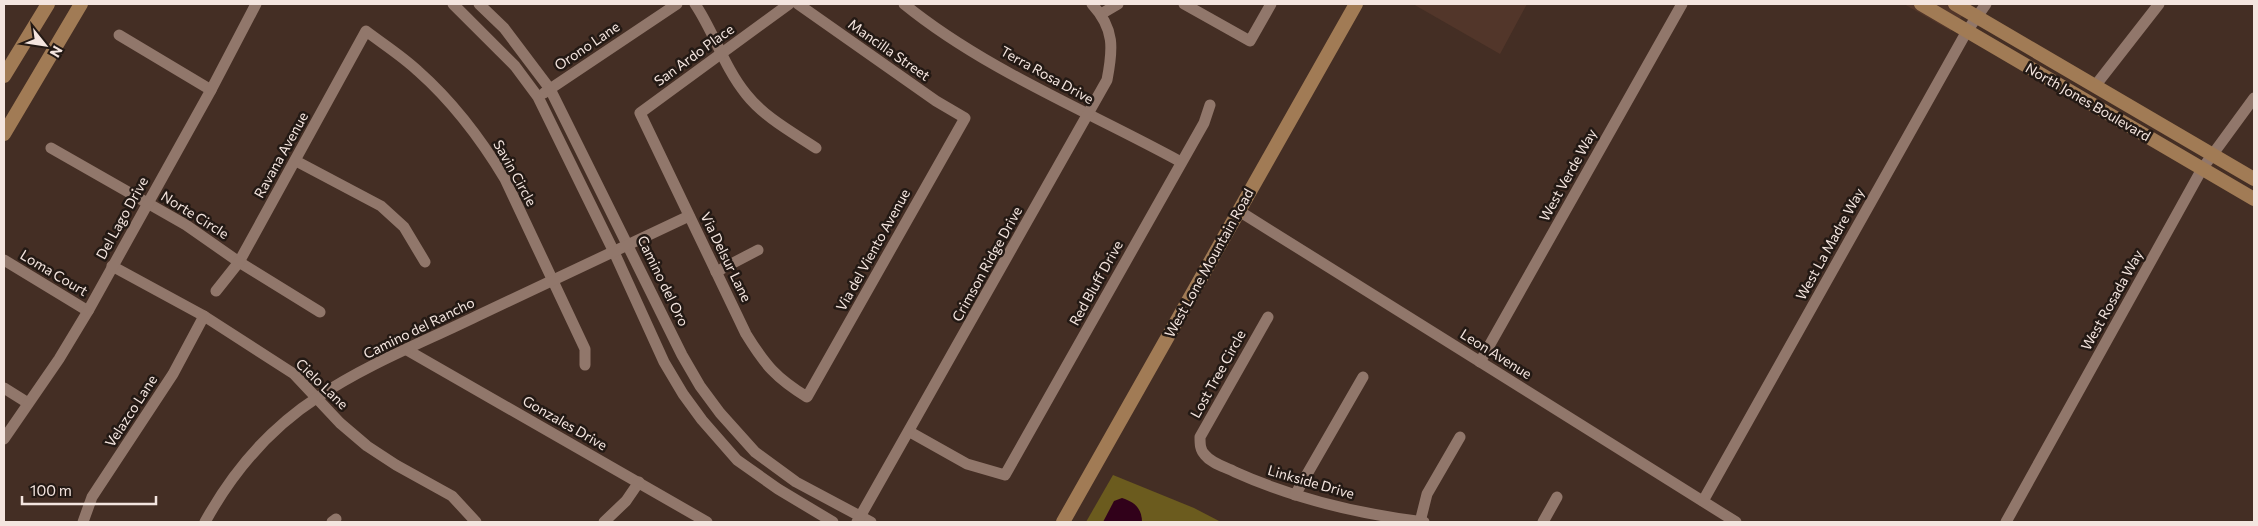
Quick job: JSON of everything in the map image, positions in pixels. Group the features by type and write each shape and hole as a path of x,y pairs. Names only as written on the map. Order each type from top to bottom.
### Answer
{"main road":[{"path":"4,76 48,4"},
{"path":"6,125 80,4"},
{"name":"West Lone Mountain Road","path":"1063,522 1356,4"},
{"name":"North Jones Boulevard","path":"1921,4 2254,199"},
{"name":"North Jones Boulevard","path":"1954,4 2254,179"}],"street":[{"name":"Del Lago Drive","path":"4,439 59,359 88,311 211,90 256,4"},
{"path":"453,4 515,66 538,97 614,252 664,362 682,394 702,420 738,460 778,489 833,522"},
{"name":"Camino del Oro","path":"478,4 504,28 550,89 629,244 682,355 700,386 720,413 755,452 796,482 858,520 871,522"},
{"name":"Orono Lane","path":"538,97 677,4"},
{"path":"695,4 707,22 733,76 746,95 763,112 816,148"},
{"name":"San Ardo Place","path":"640,112 789,4"},
{"name":"Mancilla Street","path":"798,4 936,102 965,118"},
{"name":"Terra Rosa Drive","path":"904,4 952,39 1087,116 1134,137 1181,162"},
{"path":"1092,4 1101,14 1118,4"},
{"path":"1184,4 1250,41 1271,4"},
{"name":"West Verde Way","path":"1480,362 1682,4"},
{"name":"West La Madre Way","path":"1703,501 1967,31 1986,4"},
{"path":"2095,86 2159,4"},
{"name":"Crimson Ridge Drive","path":"858,520 910,432 1107,80 1112,42 1101,14"},
{"name":"Ravana Avenue","path":"216,291 239,262 366,31"},
{"name":"Savin Circle","path":"366,31 418,71 462,116 490,155 505,179 554,280 585,349 585,365"},
{"path":"119,35 211,90"},
{"name":"West Rosada Way","path":"2006,522 2202,168 2254,98"},
{"name":"Red Bluff Drive","path":"910,432 967,464 1005,475 1204,123 1210,105"},
{"name":"Via Delsur Lane","path":"640,112 746,334 763,363 785,384 807,397"},
{"name":"Via del Viento Avenue","path":"807,397 965,118"},
{"name":"Norte Circle","path":"51,148 186,226 239,262 320,312"},
{"path":"296,161 382,206 404,227 425,262"},
{"name":"Leon Avenue","path":"1239,211 1736,522"},
{"name":"Camino del Rancho","path":"205,522 220,495 257,448 277,428 316,398 338,384 689,216"},
{"path":"716,272 758,250"},
{"name":"Loma Court","path":"4,260 88,311"},
{"name":"Cielo Lane","path":"112,266 204,316 294,374 340,423 367,446 396,465 452,496 476,522"},
{"name":"Velazco Lane","path":"83,522 92,497 173,374 204,316"},
{"name":"Lost Tree Circle","path":"1200,447 1200,437 1268,317"},
{"name":"Gonzales Drive","path":"407,350 707,522"},
{"path":"1295,495 1363,377"},
{"path":"4,388 28,403"},
{"path":"1420,522 1427,494 1460,437"},
{"name":"Linkside Drive","path":"1200,447 1205,456 1216,463 1272,488 1369,518 1424,522"},
{"path":"604,522 626,501 639,482"},
{"path":"1543,522 1557,497"}],"shaded area":[{"path":"1413,4 1527,4 1500,54"},
{"path":"1904,4 1971,4 1951,31"},
{"path":"1113,475 1194,508 1221,522 1086,522"},
{"path":"1122,498 1137,507 1141,513 1142,522 1103,522 1114,501"}]}
